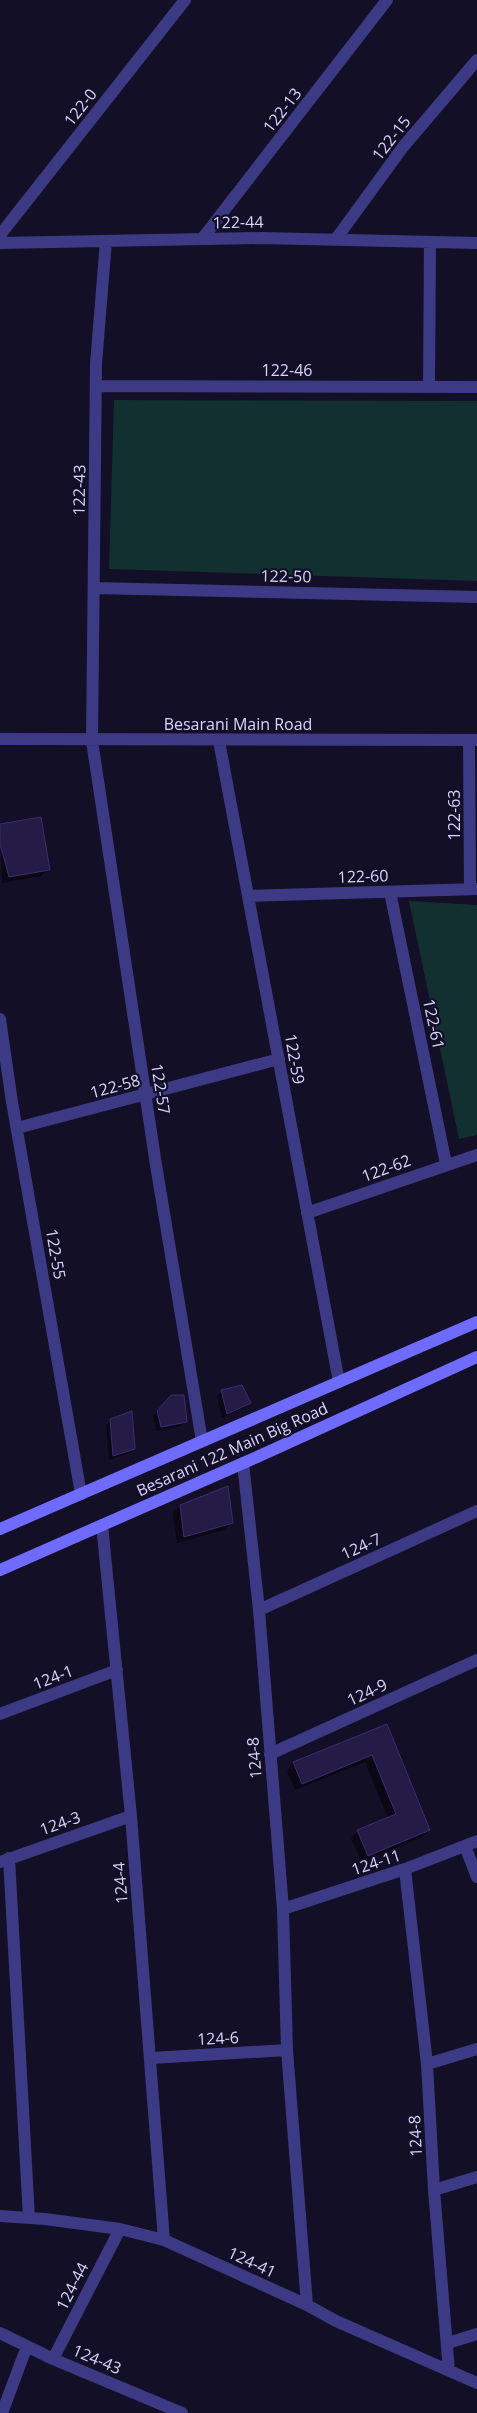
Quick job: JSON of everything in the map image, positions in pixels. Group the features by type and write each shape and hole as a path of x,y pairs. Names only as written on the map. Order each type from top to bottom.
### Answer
{"main road":[{"name":"Besarani 122 Main Big Road","path":"0,1529 477,1322"},
{"name":"Besarani 122 Main Big Road","path":"0,1570 477,1357"}],"street":[{"name":"122-0","path":"0,235 185,0"},
{"name":"122-13","path":"202,239 387,0"},
{"name":"122-15","path":"336,239 403,147 477,60"},
{"name":"122-44","path":"0,243 202,239 336,239 477,243"},
{"name":"122-43","path":"92,741 96,386 106,241"},
{"path":"429,387 430,242"},
{"name":"122-46","path":"96,386 477,387"},
{"name":"122-50","path":"94,588 477,597"},
{"name":"Besarani Main Road","path":"0,739 92,741 473,740"},
{"name":"122-63","path":"473,740 474,889"},
{"name":"122-57","path":"92,741 145,1094 202,1441"},
{"name":"122-59","path":"219,741 340,1382"},
{"name":"122-60","path":"249,896 474,889"},
{"name":"122-61","path":"390,892 446,1164"},
{"name":"122-55","path":"0,1019 17,1128 82,1494"},
{"name":"122-58","path":"17,1128 278,1060"},
{"name":"122-62","path":"307,1213 477,1154"},
{"name":"124-8","path":"243,1463 259,1610 283,1909 287,2050 307,2305"},
{"name":"124-7","path":"259,1610 477,1511"},
{"name":"124-4","path":"102,1524 131,1816 164,2240"},
{"name":"124-9","path":"270,1754 477,1660"},
{"name":"124-1","path":"0,1714 117,1670"},
{"name":"124-3","path":"5,1860 131,1816"},
{"path":"471,1844 477,1877"},
{"name":"124-11","path":"283,1909 405,1869 471,1844"},
{"path":"5,1860 29,2218"},
{"name":"124-8","path":"405,1869 427,2064 434,2190 450,2371"},
{"path":"427,2064 477,2049"},
{"name":"124-6","path":"151,2058 287,2050"},
{"path":"434,2190 477,2177"},
{"name":"124-41","path":"0,2216 120,2229 164,2240 307,2305 336,2321 477,2383"},
{"name":"124-44","path":"53,2358 120,2229"},
{"name":"124-43","path":"0,2333 53,2358 182,2413"},
{"path":"448,2343 477,2334"},
{"path":"2,2413 27,2346"}],"green space":[{"path":"114,400 477,401 477,581 109,569"},
{"path":"409,901 477,905 477,1135 459,1139"}],"building":[{"path":"41,817 50,870 9,877 0,844 0,824"},
{"path":"242,1385 251,1403 227,1414 221,1390"},
{"path":"171,1395 184,1395 187,1422 161,1427 157,1411"},
{"path":"132,1411 135,1449 113,1456 110,1419"},
{"path":"228,1486 233,1523 184,1537 180,1505"},
{"path":"387,1724 430,1830 368,1856 357,1830 396,1814 372,1755 302,1784 293,1762"}]}
